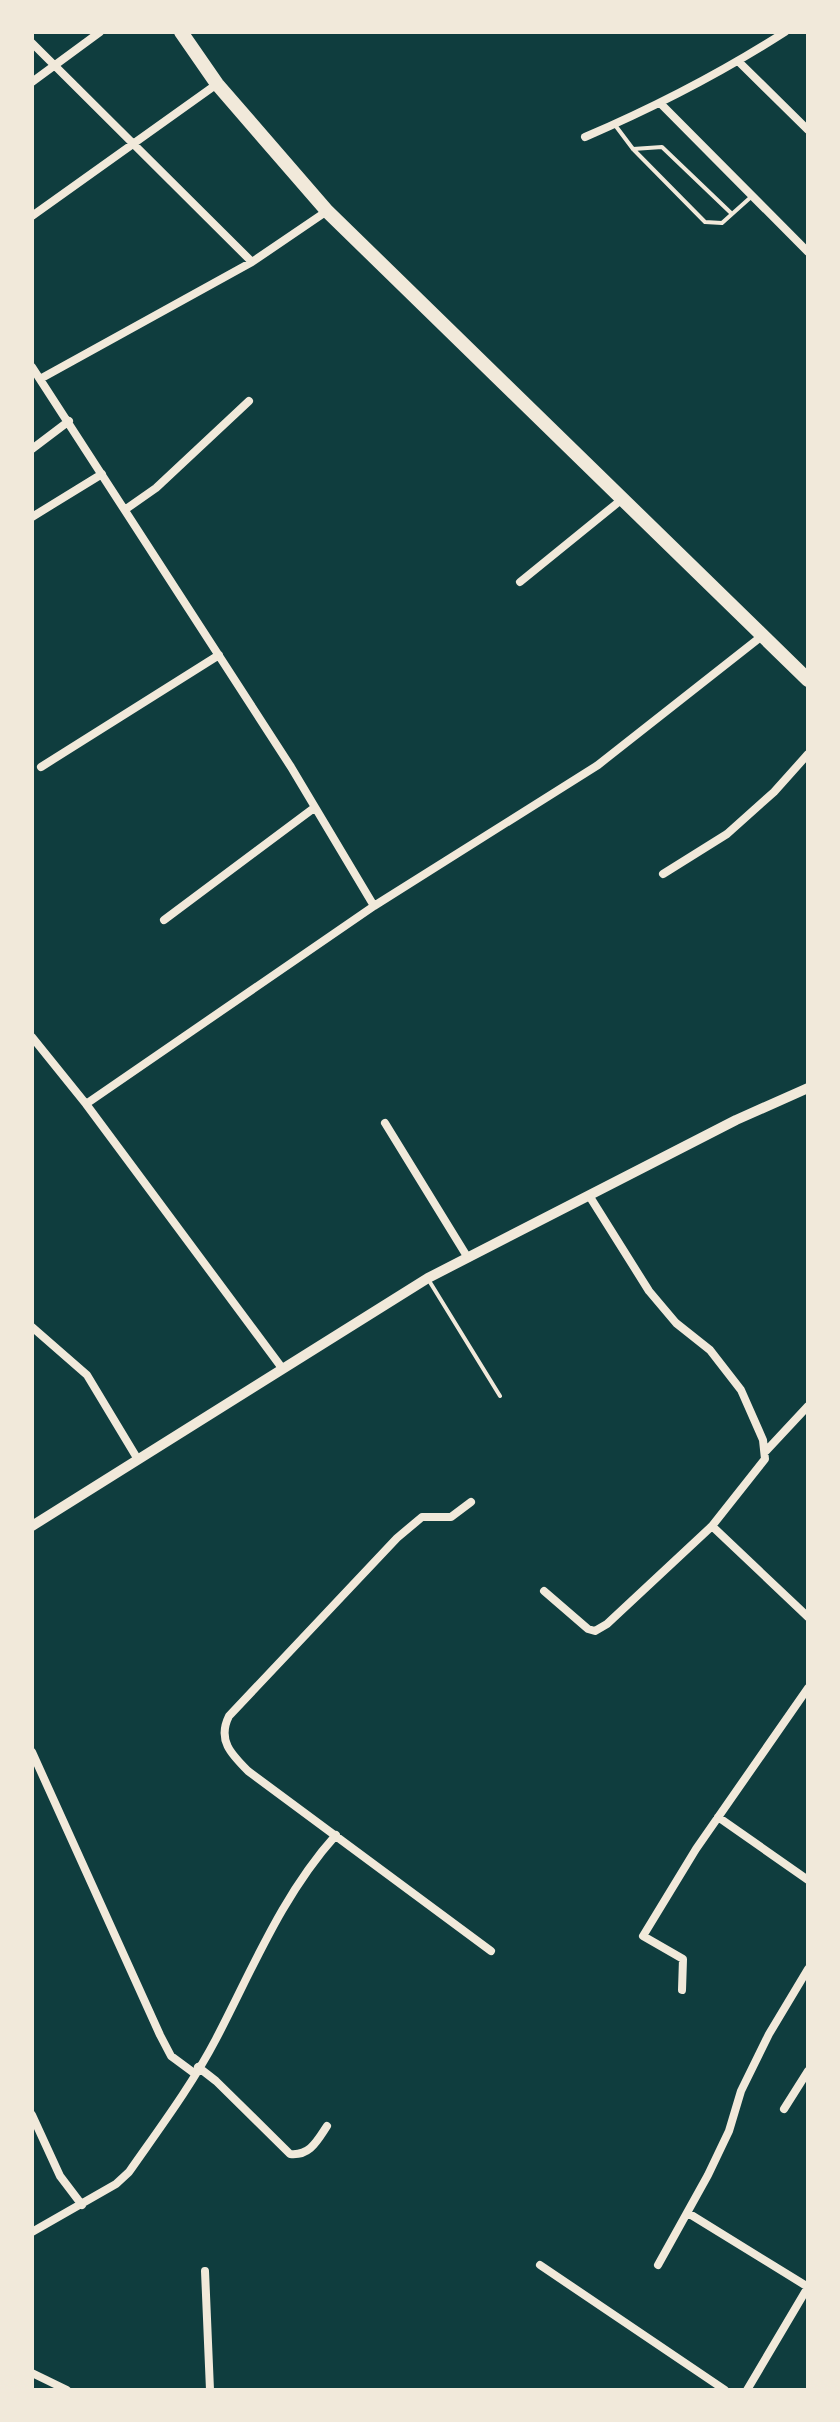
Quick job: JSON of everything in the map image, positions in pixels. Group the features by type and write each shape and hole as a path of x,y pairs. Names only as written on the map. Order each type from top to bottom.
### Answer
{"highway":[{"path":"181,32 217,84 327,211 808,680"}],"street":[{"path":"32,82 100,32"},
{"path":"585,137 661,104 739,62 785,32"},
{"path":"32,43 252,262"},
{"path":"739,62 808,130"},
{"path":"32,216 217,84"},
{"path":"661,104 808,252"},
{"path":"40,379 252,262 327,211"},
{"path":"32,367 219,655 374,906"},
{"path":"126,509 156,488 249,401"},
{"path":"32,449 69,421"},
{"path":"32,517 102,474"},
{"path":"520,582 621,500"},
{"path":"86,1104 374,906 598,765 762,636"},
{"path":"41,767 219,655"},
{"path":"663,874 727,834 774,792 808,754"},
{"path":"164,920 314,808"},
{"path":"32,1037 86,1104 282,1368"},
{"path":"32,1526 428,1278 736,1120 808,1088"},
{"path":"385,1123 468,1258"},
{"path":"590,1197 649,1291 676,1323 710,1350 741,1390 766,1451"},
{"path":"32,1327 87,1375 137,1458"},
{"path":"544,1591 588,1629 595,1631 607,1624 712,1526 760,1467 766,1451 808,1406"},
{"path":"471,1502 451,1517 422,1517 397,1538 229,1716 224,1726 228,1752 248,1771 491,1951"},
{"path":"712,1526 808,1617"},
{"path":"682,1990 683,1959 643,1936 718,1817 808,1688"},
{"path":"32,1752 171,2056 216,2081 290,2154 300,2155 313,2148 327,2126"},
{"path":"718,1817 808,1880"},
{"path":"32,2232 82,2205 129,2172 196,2070 283,1906 306,1869 336,1835"},
{"path":"658,2265 729,2131 741,2091 808,1969"},
{"path":"784,2109 808,2071"},
{"path":"32,2115 60,2176 82,2205"},
{"path":"688,2213 808,2287 747,2390"},
{"path":"540,2265 725,2390"},
{"path":"205,2271 210,2390"},
{"path":"32,2373 67,2390"}],"lane":[{"path":"615,124 633,149 705,222 713,225 722,223 751,197"},
{"path":"633,149 662,147 732,214"},
{"path":"428,1278 500,1396"}]}
